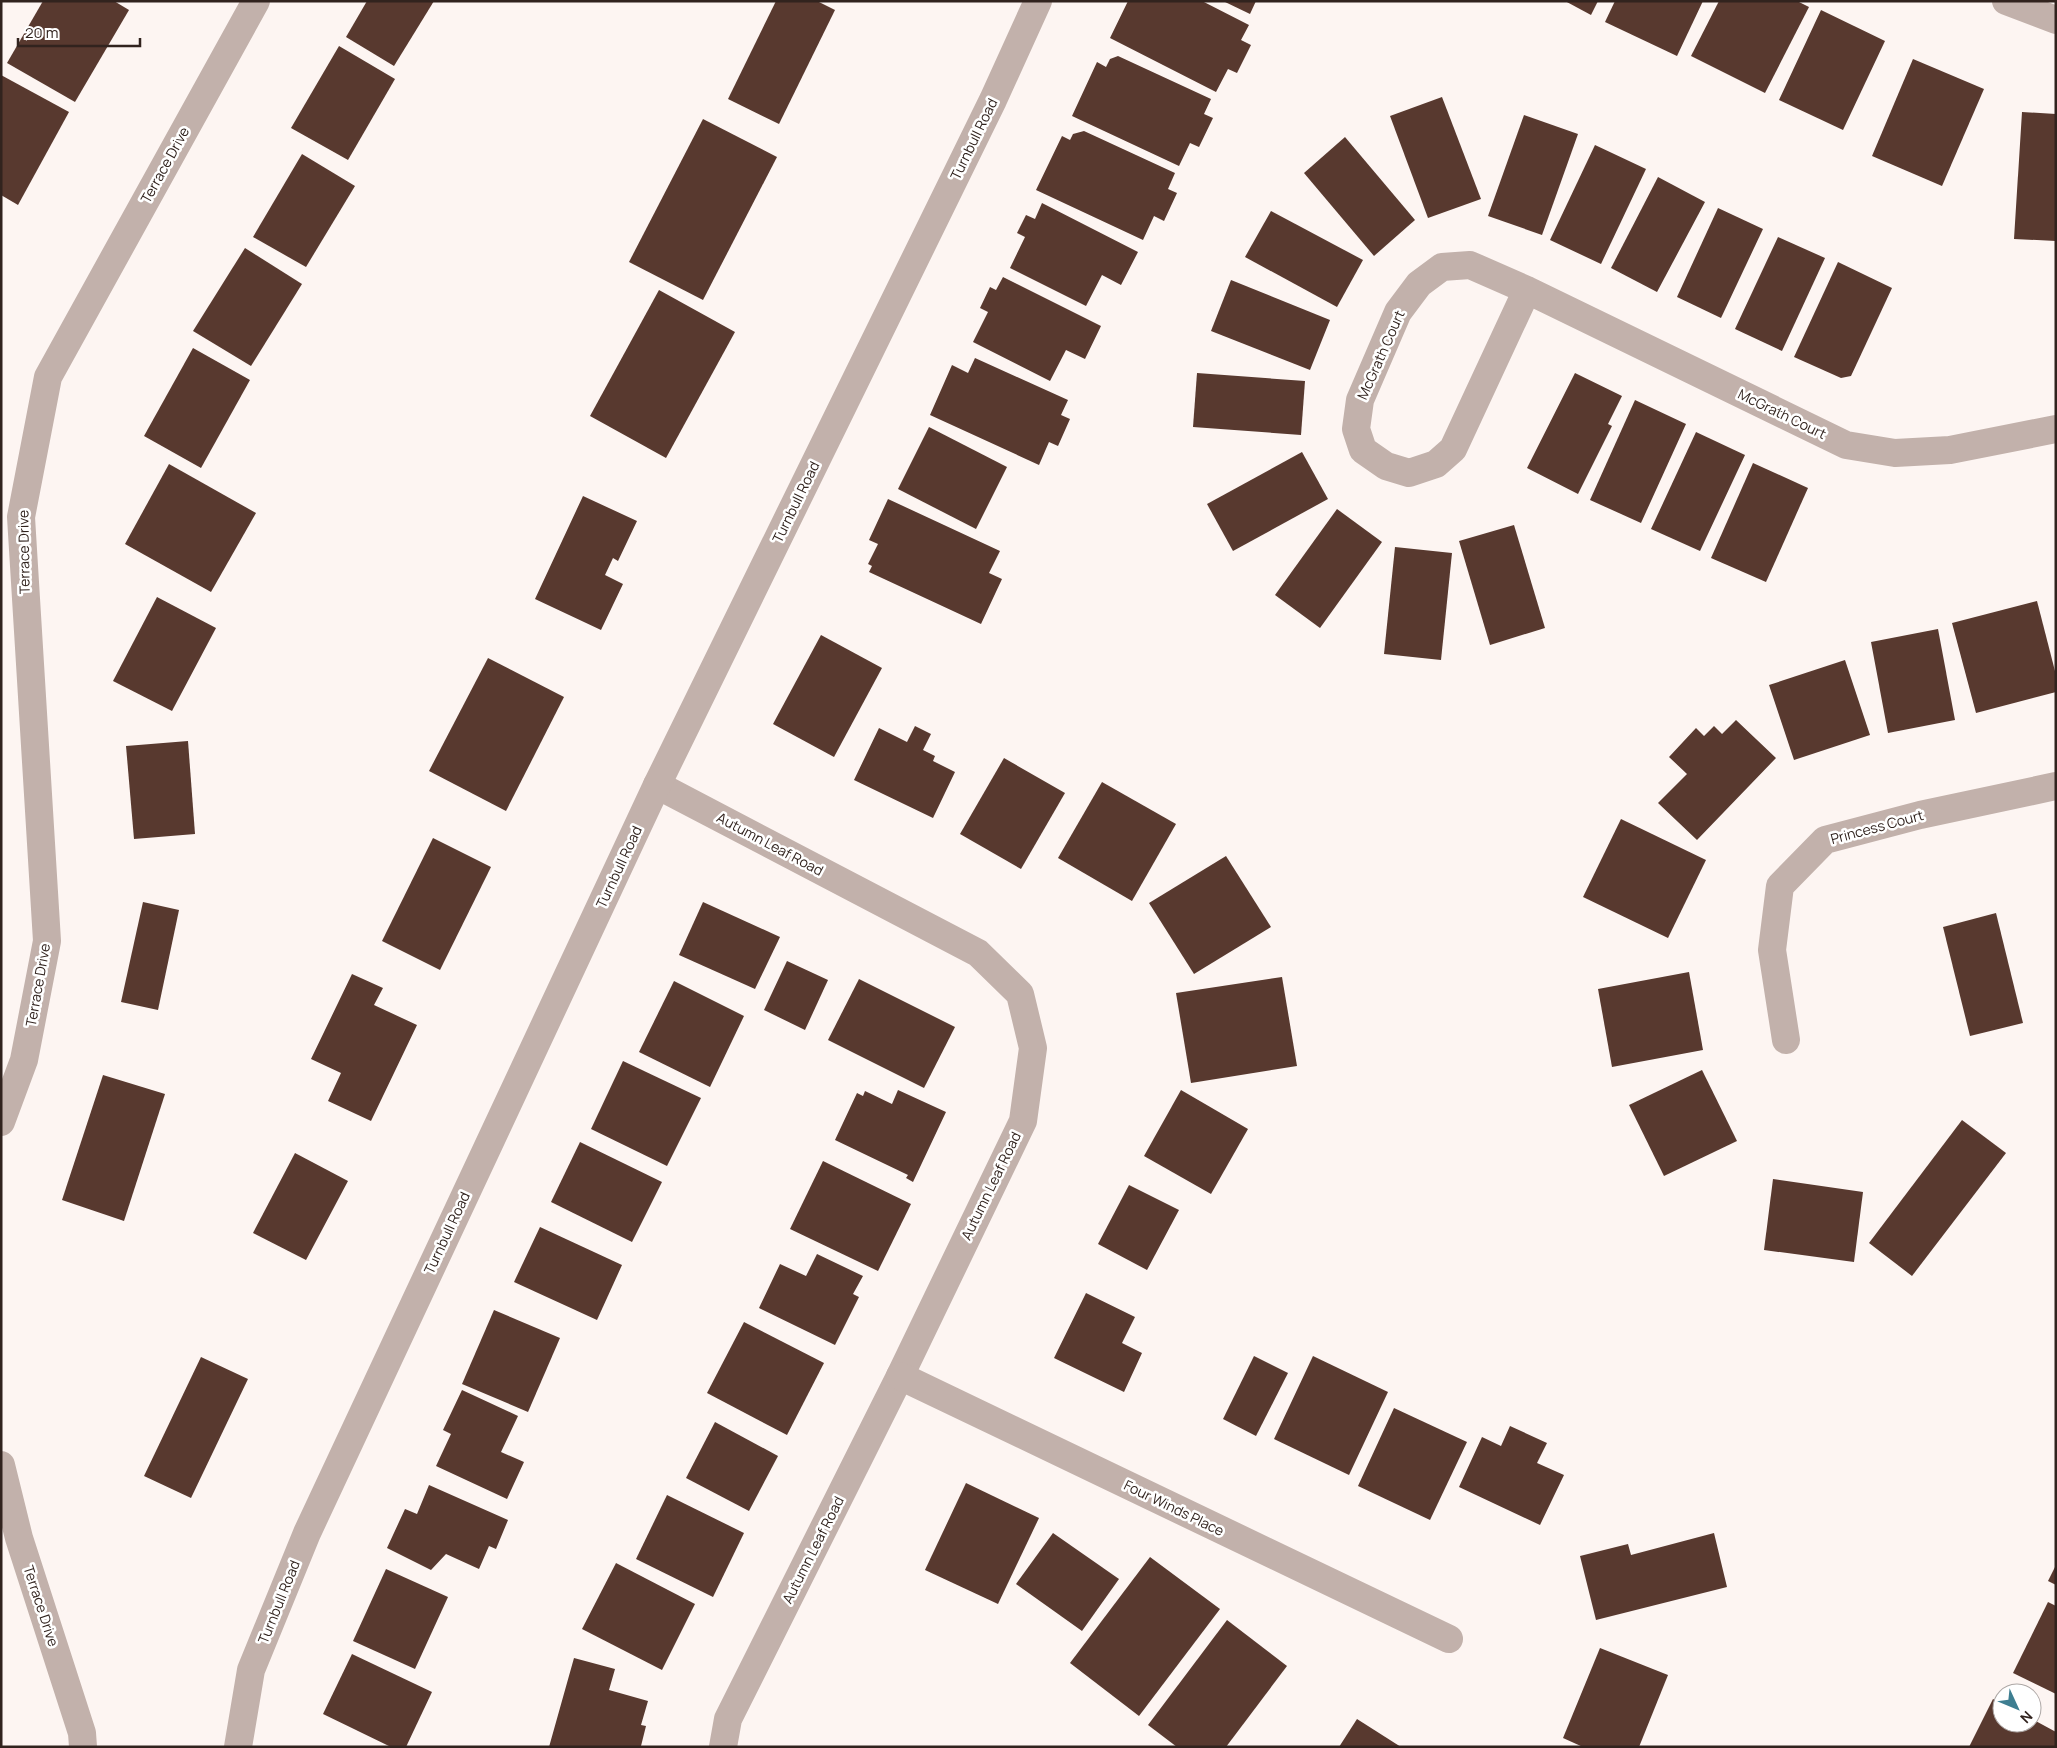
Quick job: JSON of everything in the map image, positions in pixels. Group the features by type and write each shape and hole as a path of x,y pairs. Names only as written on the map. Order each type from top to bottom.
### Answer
{"street":[{"name":"Terrace Drive","path":"1,1122 24,1060 47,941 20,517 48,377 256,1"},
{"name":"Turnbull Road","path":"238,1747 251,1670 307,1533 658,785 993,100 1038,1"},
{"path":"2006,1 2056,20"},
{"name":"McGrath Court","path":"1527,290 1453,448 1436,464 1409,473 1386,466 1363,450 1356,429 1360,400 1398,312 1419,284 1442,267 1470,265 1527,290 1846,445 1895,454 1950,450 2056,429"},
{"name":"Autumn Leaf Road","path":"658,785 978,953 1020,994 1033,1048 1023,1121 900,1376 728,1719 723,1747"},
{"name":"Princess Court","path":"1786,1040 1772,950 1780,886 1824,840 1920,815 2056,786"},
{"name":"Four Winds Place","path":"900,1376 1449,1639"},
{"name":"Terrace Drive","path":"1,1464 19,1538 82,1733 83,1747"}],"building":[{"path":"43,1 114,1 129,10 75,102 7,63"},
{"path":"367,1 434,1 394,66 346,37"},
{"path":"776,1 817,1 835,10 779,124 728,99"},
{"path":"1128,1 1202,1 1249,25 1241,40 1251,45 1237,73 1228,69 1216,92 1110,38"},
{"path":"1223,1 1256,1 1250,14"},
{"path":"1565,1 1598,1 1591,15"},
{"path":"1615,1 1703,1 1677,56 1605,22"},
{"path":"1719,1 1797,1 1809,7 1765,93 1691,56"},
{"path":"1821,10 1885,41 1843,130 1779,100"},
{"path":"339,46 395,79 348,160 291,128"},
{"path":"1118,56 1211,99 1204,114 1213,118 1199,147 1190,143 1179,166 1072,116 1097,62 1106,67 1110,59"},
{"path":"1913,59 1984,89 1942,186 1872,156"},
{"path":"1,75 69,112 18,205 1,195"},
{"path":"1442,97 1481,199 1428,218 1390,116"},
{"path":"2022,112 2056,114 2056,241 2014,239"},
{"path":"1524,115 1578,134 1542,235 1488,216"},
{"path":"703,119 777,157 703,300 629,262"},
{"path":"1084,131 1175,173 1168,189 1177,193 1164,221 1154,216 1143,240 1036,190 1062,136 1070,140 1073,134"},
{"path":"1345,137 1415,220 1374,256 1304,173"},
{"path":"1595,145 1646,169 1601,264 1550,240"},
{"path":"302,154 355,186 306,267 253,237"},
{"path":"1658,177 1705,202 1657,292 1611,268"},
{"path":"1042,203 1138,252 1121,285 1102,275 1086,306 1010,268 1025,237 1017,233 1026,215 1035,219"},
{"path":"1718,208 1763,229 1721,318 1677,297"},
{"path":"1271,211 1363,260 1337,307 1245,257"},
{"path":"1778,237 1825,258 1782,351 1735,329"},
{"path":"245,248 302,284 251,366 193,331"},
{"path":"1838,262 1892,288 1851,376 1841,378 1794,357"},
{"path":"1003,277 1101,326 1085,359 1066,350 1050,381 973,342 988,312 980,308 990,287 996,290"},
{"path":"1231,280 1330,320 1310,370 1211,331"},
{"path":"659,290 735,332 666,458 590,416"},
{"path":"193,348 250,380 201,468 144,436"},
{"path":"975,358 1068,400 1061,415 1070,419 1058,446 1049,442 1039,465 930,415 952,365 968,373"},
{"path":"1197,373 1305,381 1301,435 1193,427"},
{"path":"1575,373 1622,396 1608,424 1612,426 1578,494 1527,468"},
{"path":"1635,400 1686,424 1641,523 1590,500"},
{"path":"929,427 1007,467 976,529 898,489"},
{"path":"1696,432 1745,455 1700,551 1651,529"},
{"path":"1302,452 1328,499 1233,551 1207,504"},
{"path":"1753,463 1808,488 1766,582 1711,558"},
{"path":"169,464 256,513 211,592 125,544"},
{"path":"583,496 637,521 618,561 613,558 605,575 623,584 601,630 535,599"},
{"path":"888,499 1000,551 989,573 1002,579 981,624 869,572 872,566 868,564 878,544 869,540"},
{"path":"1337,509 1382,542 1320,628 1275,595"},
{"path":"1514,525 1545,628 1490,645 1459,541"},
{"path":"1395,547 1452,553 1441,660 1384,654"},
{"path":"157,597 216,628 172,711 113,681"},
{"path":"2037,601 2056,675 2056,692 1976,713 1952,623"},
{"path":"1938,629 1955,720 1888,733 1871,642"},
{"path":"821,635 882,668 834,757 773,724"},
{"path":"488,658 564,697 506,811 429,771"},
{"path":"1845,660 1870,735 1794,760 1769,685"},
{"path":"1736,720 1776,758 1697,840 1658,803 1687,774 1669,757 1696,728 1704,736 1714,726 1722,734"},
{"path":"915,726 931,734 923,750 935,756 933,761 955,772 933,818 854,780 879,728 907,742"},
{"path":"188,741 195,834 134,839 126,746"},
{"path":"1004,758 1065,793 1021,869 960,834"},
{"path":"1102,782 1176,824 1132,901 1058,858"},
{"path":"1621,819 1706,860 1668,938 1583,897"},
{"path":"433,838 491,867 440,970 382,941"},
{"path":"1226,856 1271,927 1194,974 1149,903"},
{"path":"143,902 179,910 158,1010 121,1002"},
{"path":"703,902 780,937 755,989 679,955"},
{"path":"1996,913 2023,1023 1970,1036 1943,927"},
{"path":"787,961 828,980 805,1030 764,1010"},
{"path":"1689,972 1703,1050 1612,1067 1598,989"},
{"path":"352,974 383,988 374,1005 417,1025 371,1121 328,1101 341,1073 311,1059"},
{"path":"1282,977 1297,1066 1191,1083 1176,993"},
{"path":"859,979 955,1027 924,1088 828,1040"},
{"path":"674,981 744,1016 710,1087 639,1052"},
{"path":"623,1061 701,1098 667,1166 591,1129"},
{"path":"1702,1070 1737,1141 1664,1176 1629,1105"},
{"path":"103,1075 165,1094 124,1221 62,1200"},
{"path":"898,1090 946,1112 913,1182 906,1178 908,1175 835,1140 857,1093 863,1096 865,1091 892,1104"},
{"path":"1181,1090 1248,1129 1211,1194 1144,1156"},
{"path":"1962,1120 2006,1153 1912,1276 1869,1243"},
{"path":"580,1142 662,1182 632,1242 551,1202"},
{"path":"295,1153 348,1181 306,1260 253,1233"},
{"path":"823,1161 911,1204 878,1271 790,1229"},
{"path":"1773,1179 1863,1192 1854,1262 1764,1250"},
{"path":"1129,1185 1179,1210 1147,1270 1098,1244"},
{"path":"540,1227 622,1265 597,1320 514,1282"},
{"path":"817,1254 863,1276 853,1294 859,1297 835,1345 759,1308 780,1264 806,1276"},
{"path":"1086,1293 1135,1317 1122,1343 1142,1353 1124,1392 1054,1358"},
{"path":"494,1310 560,1338 528,1412 462,1384"},
{"path":"744,1322 824,1363 787,1435 707,1393"},
{"path":"1254,1356 1288,1373 1256,1436 1223,1419"},
{"path":"1313,1356 1388,1392 1349,1475 1274,1439"},
{"path":"201,1357 248,1379 191,1498 144,1476"},
{"path":"462,1390 518,1416 501,1452 524,1462 507,1499 436,1466 451,1434 443,1430"},
{"path":"1394,1408 1467,1442 1430,1520 1358,1486"},
{"path":"715,1422 778,1456 749,1511 686,1478"},
{"path":"1510,1426 1547,1443 1537,1463 1564,1475 1540,1525 1459,1487 1482,1437 1501,1446"},
{"path":"966,1483 1039,1518 998,1604 925,1570"},
{"path":"429,1485 508,1520 496,1549 489,1546 479,1569 446,1554 431,1570 387,1548 405,1509 417,1514"},
{"path":"667,1495 744,1533 713,1597 636,1559"},
{"path":"1053,1533 1119,1579 1082,1631 1016,1584"},
{"path":"1714,1533 1727,1587 1596,1620 1580,1556 1628,1544 1631,1555"},
{"path":"1150,1557 1220,1609 1139,1716 1070,1663"},
{"path":"616,1563 695,1604 662,1670 582,1629"},
{"path":"2056,1565 2056,1585 2048,1581"},
{"path":"386,1569 448,1597 415,1669 353,1641"},
{"path":"2048,1602 2056,1606 2056,1694 2042,1687 2042,1683 2033,1683 2013,1673"},
{"path":"1227,1620 1287,1666 1226,1747 1177,1747 1148,1725"},
{"path":"1600,1648 1668,1675 1639,1747 1583,1747 1563,1738"},
{"path":"352,1654 432,1692 406,1747 391,1747 323,1714"},
{"path":"574,1658 615,1669 609,1690 648,1701 641,1725 646,1726 641,1746 549,1747"},
{"path":"1992,1701 1992,1733 2042,1733 2042,1724 2056,1732 2056,1747 1969,1747"},
{"path":"1357,1719 1401,1747 1339,1747"}]}
